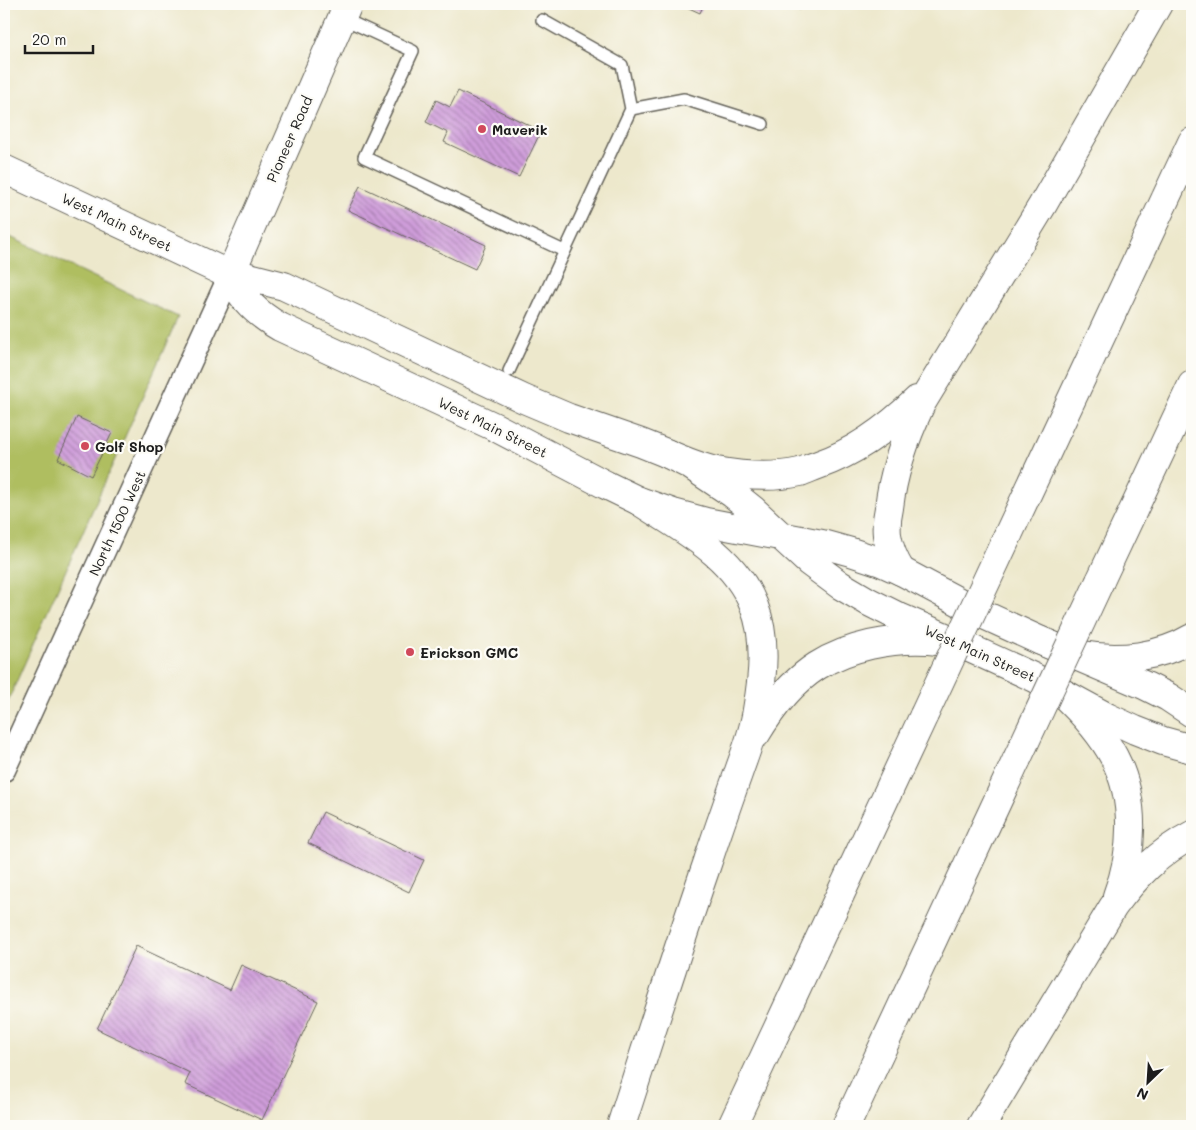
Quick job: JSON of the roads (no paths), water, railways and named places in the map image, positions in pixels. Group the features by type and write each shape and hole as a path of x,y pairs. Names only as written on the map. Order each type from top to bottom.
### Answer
{"main road":[{"path":"901,571 894,560 890,548 886,524 897,464 920,404 1042,206 1158,4"},
{"name":"Pioneer Road","path":"230,275 345,11"},
{"path":"732,1126 1192,142"},
{"name":"West Main Street","path":"4,169 230,275 249,277 284,286 524,399 569,418 666,453 690,465 733,494 809,562 840,585 869,602 1035,678 1135,730 1163,741 1192,749"},
{"name":"West Main Street","path":"230,275 245,300 267,320 280,328 495,427 639,501 706,522 822,544 851,552 901,571 982,614 1146,686 1192,713"},
{"path":"666,453 691,464 743,474 802,472 828,462 876,436 919,398 937,376"},
{"path":"846,1126 1192,385"},
{"path":"621,1126 694,902 753,730 761,684 762,638 759,620 745,586 721,557 639,501"},
{"path":"1041,641 1082,655 1103,658 1125,658 1162,652 1180,646 1192,638"},
{"path":"741,765 751,743 776,705 802,678 817,666 832,658 863,646 888,642 929,640 970,648"},
{"path":"1061,692 1093,725 1106,743 1121,772 1126,788 1130,814 1130,839 1127,862 1113,907"},
{"path":"981,1126 1113,907 1128,886 1146,867 1167,850 1192,835"}],"street":[{"name":"North 1500 West","path":"4,770 230,275"}],"lane":[{"path":"345,11 413,51 364,157 564,252"},
{"path":"509,371 631,109 622,64 542,20"},
{"path":"631,109 684,99 764,124"}],"place":[{"name":"Maverik","path":"482,129"},
{"name":"Golf Shop","path":"85,446"},
{"name":"Erickson GMC","path":"410,652"}]}
